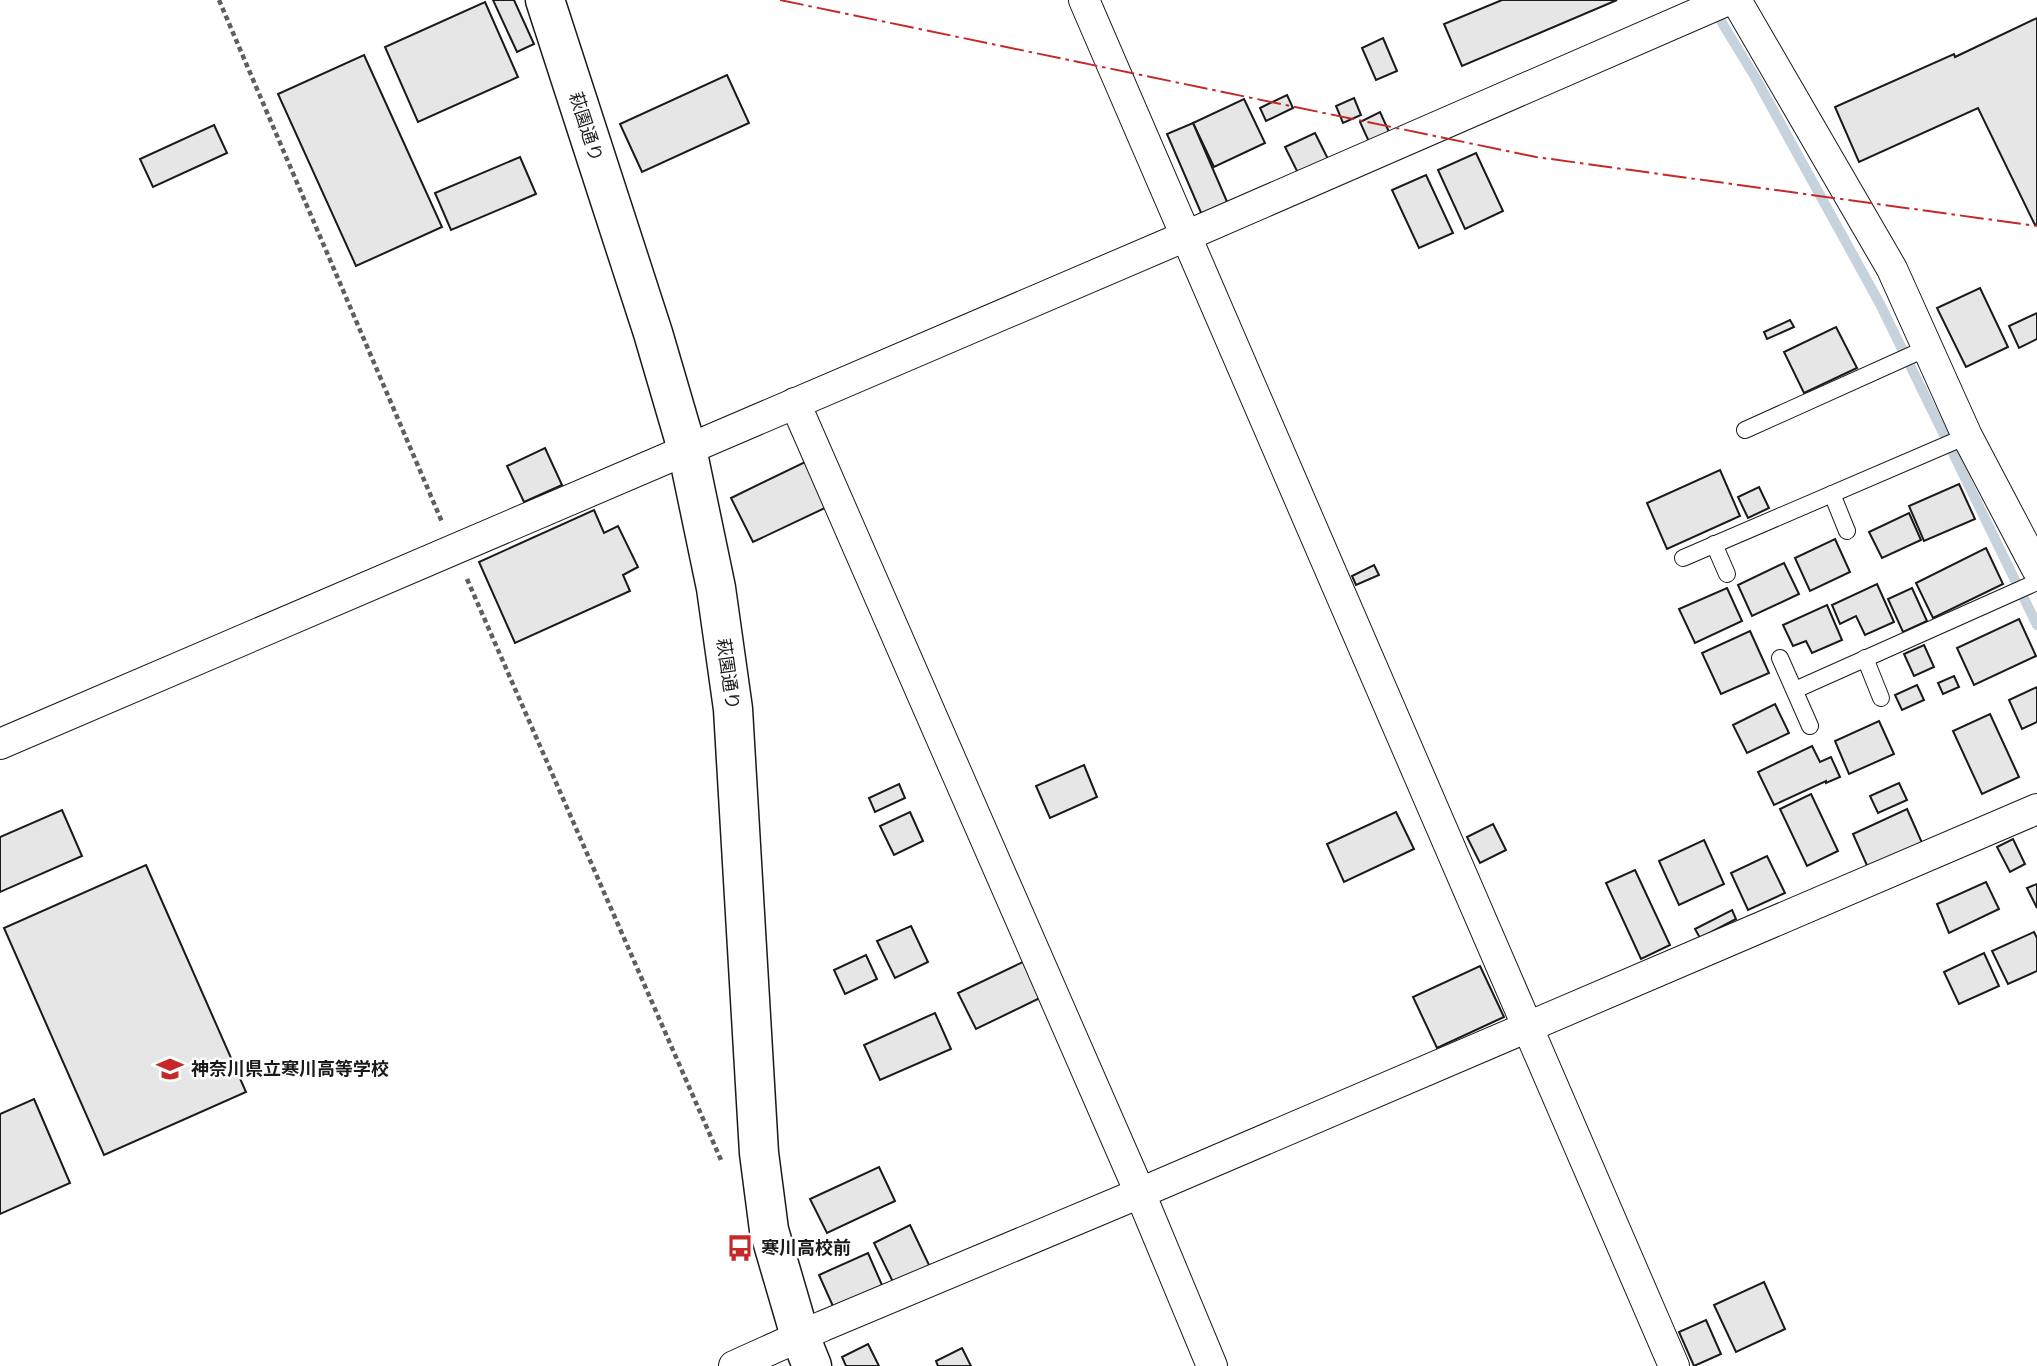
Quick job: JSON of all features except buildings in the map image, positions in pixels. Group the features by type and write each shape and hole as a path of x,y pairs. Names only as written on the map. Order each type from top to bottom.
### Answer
{"street":[{"name":"萩園通り","path":"545,0 649,321 687,449 716,588 733,709 759,1153 769,1230 806,1351"},
{"path":"1084,0 1674,1366"},
{"path":"0,744 1186,236 1728,0"},
{"path":"1736,0 1892,269 1967,436 2037,569"},
{"path":"795,403 1212,1366"},
{"path":"734,1366 806,1351 1139,1193 2037,809"}],"lane":[{"path":"1745,430 1927,348"},
{"path":"1683,558 1967,436"},
{"path":"1832,494 1847,531"},
{"path":"1714,544 1727,574"},
{"path":"1795,690 2037,582"},
{"path":"1780,658 1810,726"},
{"path":"1865,658 1881,698"}],"path":[{"path":"219,0 454,549 724,1166"}],"waterway":[{"path":"1713,8 1755,77 1880,304 2037,625"}],"power":[{"path":"780,0 1536,157 2037,226"}],"place":[{"name":"神奈川県立寒川高等学校","path":"170,1069"},
{"name":"寒川高校前","path":"740,1248"}]}
